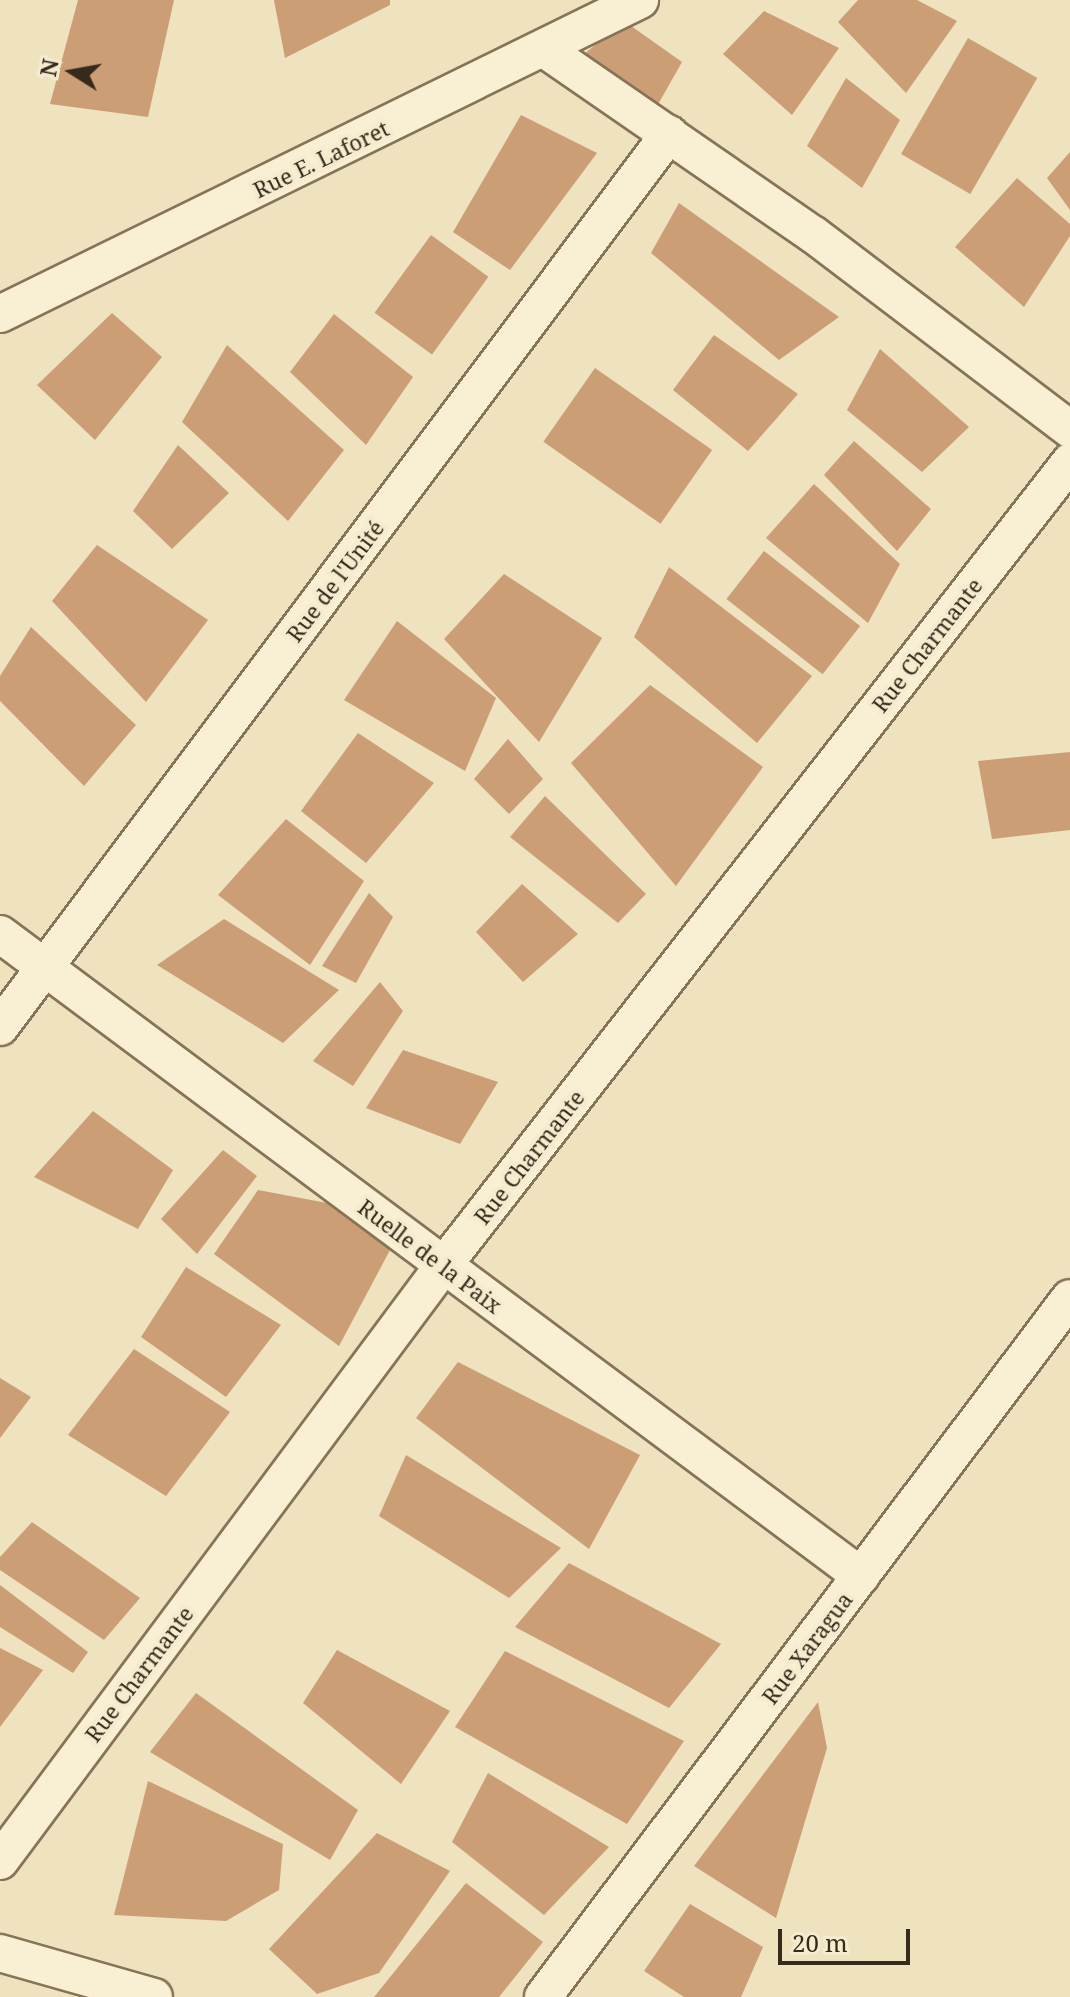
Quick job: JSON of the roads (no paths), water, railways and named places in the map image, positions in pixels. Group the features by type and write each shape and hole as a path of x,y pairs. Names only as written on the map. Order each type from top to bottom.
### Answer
{"street":[{"name":"Rue E. Laforet","path":"0,314 547,51 640,0"},
{"path":"547,51 669,134 1070,429"},
{"name":"Rue de l'Unité","path":"0,1027 669,134"},
{"name":"Rue Charmante","path":"0,1861 443,1266 1070,462"},
{"name":"Ruelle de la Paix","path":"0,934 861,1576"},
{"name":"Rue Xaragua","path":"543,1997 1070,1298"},
{"path":"0,1953 154,1997"}]}
